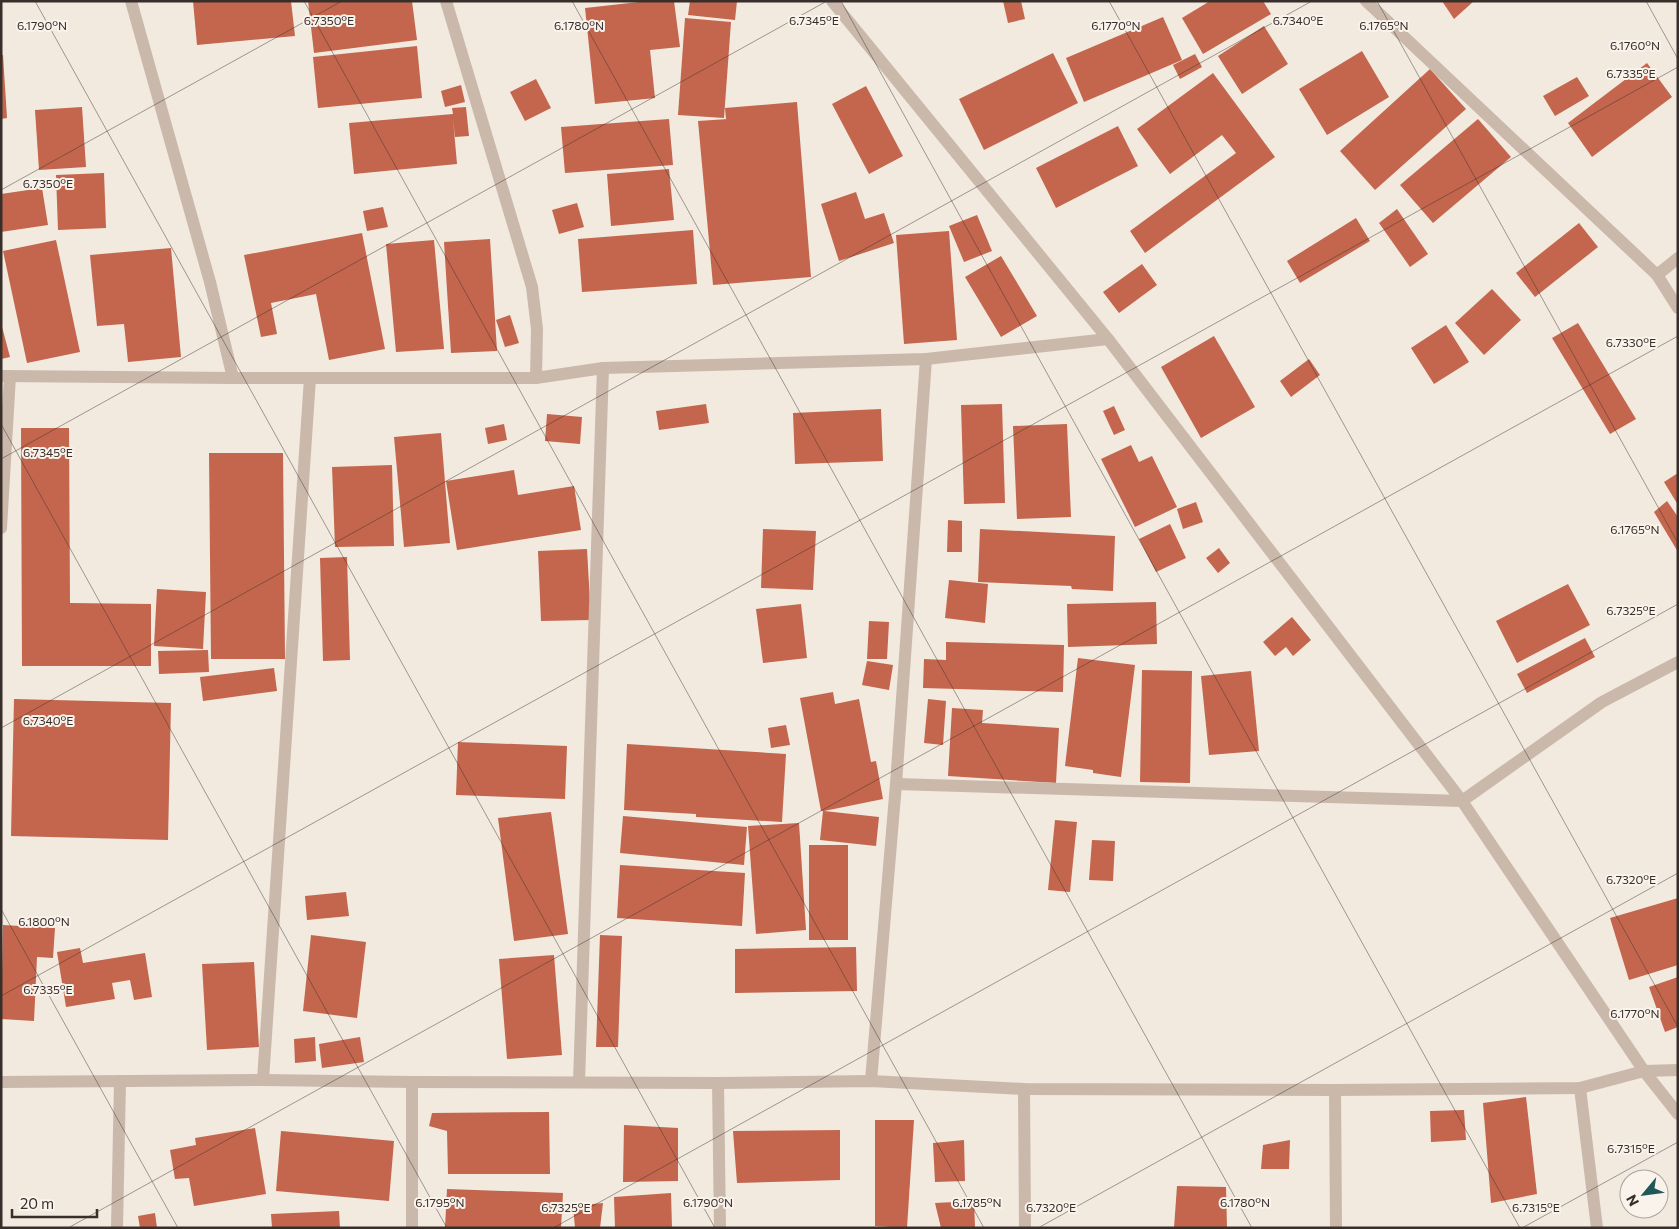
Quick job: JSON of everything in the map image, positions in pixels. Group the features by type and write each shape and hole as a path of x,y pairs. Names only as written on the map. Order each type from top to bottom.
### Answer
{"street":[{"path":"131,1 210,282 233,378"},
{"path":"446,1 532,287 537,329 536,378"},
{"path":"832,1 1108,340 1462,801 1644,1071 1678,1114"},
{"path":"1366,1 1657,276 1678,308"},
{"path":"1657,276 1678,258"},
{"path":"1,528 6,376 536,378 603,368 926,359 1108,340"},
{"path":"871,1081 896,784 926,359"},
{"path":"580,1082 603,368"},
{"path":"263,1080 310,378"},
{"path":"896,784 1462,801 1602,702 1678,662"},
{"path":"1,1082 263,1080 718,1083 871,1081 1024,1089 1335,1090 1580,1088 1644,1071 1678,1070"},
{"path":"117,1228 120,1081"},
{"path":"412,1082 412,1228"},
{"path":"718,1083 720,1228"},
{"path":"1580,1088 1597,1228"},
{"path":"1024,1089 1025,1228"},
{"path":"1335,1090 1336,1228"}],"building":[{"path":"193,1 291,1 295,36 197,45"},
{"path":"308,1 412,1 417,40 314,53"},
{"path":"648,1 674,1 680,47 650,50 655,98 595,104 585,8"},
{"path":"690,1 737,1 735,20 688,15"},
{"path":"1003,1 1021,1 1025,19 1008,23"},
{"path":"1210,1 1263,1 1271,14 1203,54 1182,18"},
{"path":"1442,1 1474,1 1454,19"},
{"path":"1163,17 1182,60 1084,102 1066,58"},
{"path":"685,18 731,22 724,118 678,115"},
{"path":"1264,26 1288,64 1242,94 1218,56"},
{"path":"417,46 422,98 318,108 313,57"},
{"path":"1362,51 1389,97 1327,135 1299,89"},
{"path":"1053,53 1078,103 984,150 959,99"},
{"path":"1195,54 1202,67 1180,79 1173,65"},
{"path":"1,55 3,55 7,118 1,119"},
{"path":"1647,63 1672,97 1592,157 1568,123"},
{"path":"1430,69 1466,109 1375,190 1340,151"},
{"path":"1213,73 1275,157 1145,253 1130,231 1236,153 1222,135 1170,174 1137,129"},
{"path":"1577,77 1589,96 1555,116 1543,96"},
{"path":"536,79 551,108 525,121 510,92"},
{"path":"461,85 465,102 445,107 441,91"},
{"path":"866,86 903,156 869,174 832,104"},
{"path":"797,102 811,277 713,285 698,121 728,119 726,119 725,108"},
{"path":"82,107 86,167 39,170 35,110"},
{"path":"466,107 469,136 455,137 453,119 457,164 354,174 349,123 453,114 452,108"},
{"path":"669,119 673,165 565,173 561,127"},
{"path":"1478,119 1511,157 1433,223 1400,185"},
{"path":"1118,126 1138,166 1056,208 1036,168"},
{"path":"669,169 674,220 611,226 607,174"},
{"path":"104,173 106,228 58,230 56,175"},
{"path":"42,188 48,225 1,232 1,194"},
{"path":"856,192 865,219 884,213 894,243 839,261 821,204"},
{"path":"577,203 584,227 559,234 552,210"},
{"path":"383,207 388,227 367,231 363,211"},
{"path":"1397,209 1428,254 1410,267 1379,223"},
{"path":"977,215 992,251 964,262 949,226"},
{"path":"1356,218 1370,241 1300,283 1287,261"},
{"path":"1579,223 1598,247 1535,297 1516,273"},
{"path":"693,230 697,284 582,292 578,239"},
{"path":"949,231 957,340 904,344 896,235"},
{"path":"362,233 385,349 329,360 316,294 271,303 277,334 261,337 244,255"},
{"path":"490,239 497,351 451,353 444,242"},
{"path":"56,240 80,352 27,363 3,251"},
{"path":"434,240 444,349 396,352 386,244"},
{"path":"171,248 181,357 128,362 124,324 97,326 90,255"},
{"path":"1001,256 1037,316 1001,337 965,277"},
{"path":"1142,264 1157,285 1119,313 1103,292"},
{"path":"1492,289 1521,320 1484,355 1455,323"},
{"path":"510,315 519,343 505,347 496,320"},
{"path":"1,323 10,357 1,359"},
{"path":"1578,323 1636,419 1610,434 1552,338"},
{"path":"1446,325 1469,362 1434,384 1411,348"},
{"path":"1214,336 1255,407 1201,438 1161,367"},
{"path":"1309,359 1320,375 1291,397 1280,381"},
{"path":"706,404 709,423 659,430 656,411"},
{"path":"1002,404 1005,503 964,504 961,405"},
{"path":"1114,406 1125,430 1114,435 1103,411"},
{"path":"881,409 883,461 795,464 793,413"},
{"path":"547,414 582,417 580,444 545,441"},
{"path":"504,424 507,440 488,444 485,428"},
{"path":"1067,424 1071,517 1017,519 1013,426"},
{"path":"21,428 69,428 70,603 151,604 151,666 22,666"},
{"path":"441,433 450,543 404,547 394,437"},
{"path":"1131,445 1139,462 1152,456 1177,507 1135,527 1101,459"},
{"path":"209,453 283,453 285,659 211,659"},
{"path":"392,465 394,546 335,547 332,467"},
{"path":"514,470 518,495 574,486 581,530 457,550 446,481"},
{"path":"1678,473 1678,505 1664,482"},
{"path":"1667,501 1678,517 1678,552 1654,512"},
{"path":"1196,502 1203,522 1183,529 1177,509"},
{"path":"948,520 962,521 962,552 947,552"},
{"path":"1170,524 1186,558 1156,572 1139,539"},
{"path":"763,529 816,531 813,590 761,588"},
{"path":"980,529 1115,536 1113,591 1072,589 1071,586 978,582"},
{"path":"1219,548 1230,563 1218,573 1206,558"},
{"path":"587,549 591,620 541,621 538,551"},
{"path":"347,557 350,660 323,661 320,558"},
{"path":"949,580 988,584 985,623 945,618"},
{"path":"1568,584 1590,625 1517,663 1496,621"},
{"path":"157,589 206,592 203,649 154,646"},
{"path":"1156,602 1157,644 1068,647 1067,604"},
{"path":"801,604 807,658 763,663 756,609"},
{"path":"1292,617 1311,640 1293,656 1286,647 1275,656 1263,642"},
{"path":"869,621 889,622 887,659 867,659"},
{"path":"1585,638 1595,657 1527,693 1517,674"},
{"path":"946,642 1064,645 1063,692 923,688 924,659 946,660"},
{"path":"208,650 209,672 159,674 158,651"},
{"path":"1078,658 1135,665 1121,777 1065,766"},
{"path":"867,661 893,665 889,690 862,685"},
{"path":"274,668 277,691 203,701 200,677"},
{"path":"1142,670 1192,671 1190,783 1140,782"},
{"path":"1251,671 1259,751 1209,755 1201,676"},
{"path":"833,692 835,704 859,699 871,762 876,761 883,799 824,811 879,817 876,846 820,840 823,811 821,811 800,698"},
{"path":"14,699 171,703 168,840 11,836"},
{"path":"928,699 946,701 943,745 924,743"},
{"path":"952,708 983,710 982,723 1059,728 1056,783 948,776"},
{"path":"786,725 790,745 771,748 768,728"},
{"path":"458,742 567,746 565,799 456,795"},
{"path":"627,744 786,754 782,822 696,817 696,814 624,810"},
{"path":"551,812 568,934 514,941 498,818"},
{"path":"623,816 747,827 744,865 620,853"},
{"path":"1055,820 1077,822 1070,892 1048,890"},
{"path":"799,823 806,930 756,934 748,826"},
{"path":"1092,840 1115,841 1113,881 1089,880"},
{"path":"809,845 848,845 848,940 809,940"},
{"path":"620,865 745,873 742,926 617,918"},
{"path":"346,892 349,916 307,920 305,896"},
{"path":"1678,898 1678,965 1629,980 1610,918"},
{"path":"3,925 55,928 53,958 37,957 34,1021 1,1019"},
{"path":"311,935 366,942 357,1018 303,1011"},
{"path":"600,935 622,936 618,1047 596,1047"},
{"path":"856,947 857,991 735,993 735,949"},
{"path":"80,948 83,963 145,953 152,997 134,1000 130,980 112,983 115,999 66,1007 57,952"},
{"path":"554,955 562,1055 507,1059 499,959"},
{"path":"254,962 259,1047 207,1050 202,964"},
{"path":"1678,977 1678,1027 1665,1032 1649,987"},
{"path":"315,1037 316,1061 295,1063 294,1039"},
{"path":"360,1037 364,1062 322,1068 319,1044"},
{"path":"1526,1097 1537,1194 1491,1203 1483,1103"},
{"path":"1464,1110 1466,1140 1431,1142 1430,1111"},
{"path":"549,1112 550,1174 448,1174 447,1131 429,1126 432,1113"},
{"path":"875,1120 914,1120 907,1228 875,1226"},
{"path":"624,1125 678,1128 678,1181 623,1182"},
{"path":"255,1128 266,1194 194,1206 189,1178 175,1179 170,1150 196,1145 195,1138"},
{"path":"840,1130 840,1180 737,1183 733,1131"},
{"path":"281,1131 394,1141 389,1201 276,1191"},
{"path":"964,1140 965,1181 935,1182 933,1143"},
{"path":"1290,1140 1289,1169 1261,1169 1263,1145"},
{"path":"1177,1186 1226,1187 1227,1228 1174,1228"},
{"path":"447,1189 563,1193 561,1228 445,1228"},
{"path":"671,1193 672,1228 615,1228 614,1197"},
{"path":"974,1201 975,1227 941,1228 935,1203"},
{"path":"603,1203 600,1228 575,1228 573,1206"},
{"path":"339,1211 340,1228 272,1228 271,1214"},
{"path":"155,1213 157,1228 140,1228 138,1216"}]}
